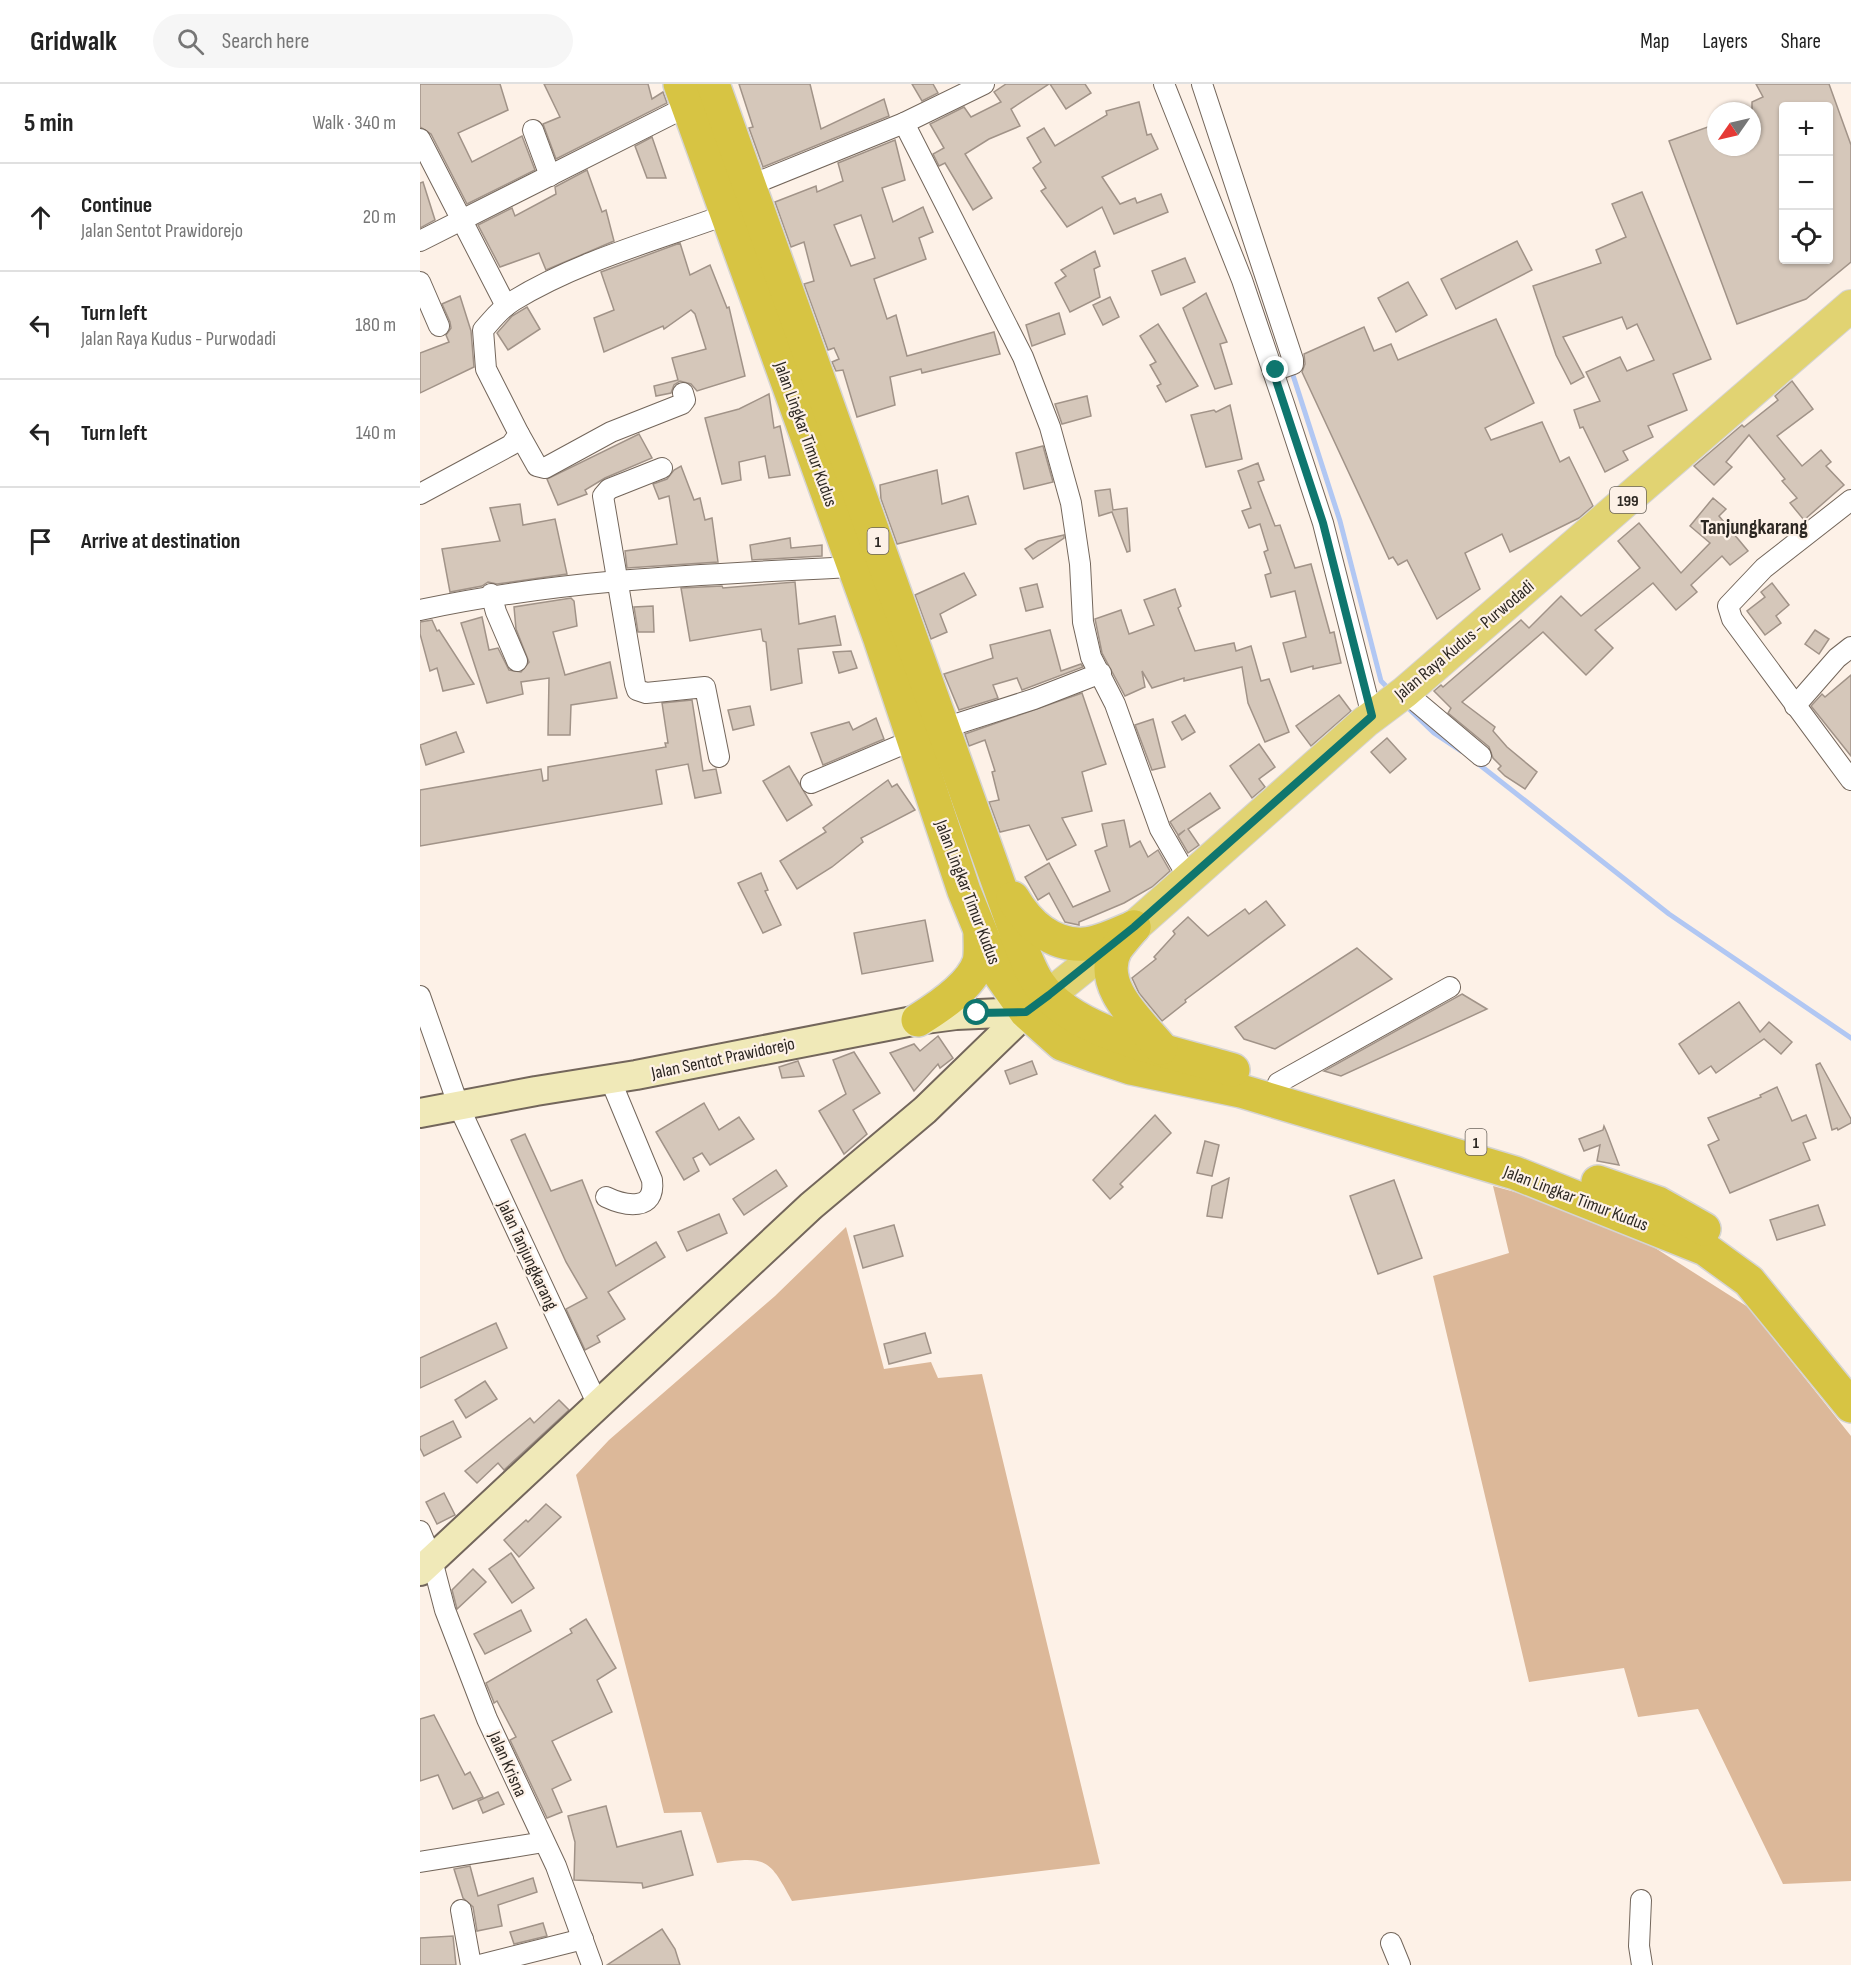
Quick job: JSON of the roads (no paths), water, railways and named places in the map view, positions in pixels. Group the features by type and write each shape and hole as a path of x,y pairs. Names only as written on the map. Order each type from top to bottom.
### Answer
{"highway":[{"name":"Jalan Lingkar Timur Kudus","path":"717,85 1018,938 1038,984 1037,1004"},
{"name":"Jalan Lingkar Timur Kudus","path":"684,95 854,567 980,933 996,969 1037,1004 1062,1044 1131,1068 1241,1091 1515,1173 1704,1249 1749,1281 1851,1406"},
{"path":"990,859 1017,905 1035,928 1059,941 1085,944 1134,927"},
{"path":"1134,927 1116,950 1111,968 1114,988 1161,1048"},
{"path":"918,1020 937,1008 970,977 979,961 980,933"},
{"name":"Jalan Lingkar Timur Kudus","path":"1037,1004 1063,1011 1105,1032 1518,1154 1658,1203 1710,1232 1765,1276 1851,1378"}],"main road":[{"name":"Jalan Raya Kudus - Purwodadi","path":"1037,1004 1134,927 1851,306"},
{"name":"Jalan Sentot Prawidorejo","path":"420,1113 918,1020 1037,1004"},
{"path":"426,1566 597,1403 811,1206 925,1110 1037,1004"}],"street":[{"path":"751,185 904,123 984,84"},
{"path":"1164,84 1280,369 1323,523 1391,703 1481,756"},
{"path":"1202,84 1293,360 1280,369"},
{"path":"420,241 550,176 684,95"},
{"path":"904,123 1023,357 1050,427 1071,503 1080,564 1083,622 1091,657 1115,704 1160,830 1189,879"},
{"path":"533,130 550,176"},
{"path":"420,139 506,306"},
{"path":"683,393 685,400 682,404 611,432 545,468 537,466 486,369 482,348 483,330 506,306 579,269 728,214"},
{"path":"420,282 439,326"},
{"path":"420,494 511,445 519,434"},
{"path":"662,468 609,489 603,496 636,688 646,693 705,687 719,757"},
{"path":"1850,775 1795,706 1732,619 1728,606 1764,568 1851,500"},
{"path":"420,609 491,594 618,580 854,567"},
{"path":"491,594 496,612 517,661"},
{"path":"1795,706 1838,658 1851,647"},
{"path":"944,728 1034,699 1101,673"},
{"path":"811,783 913,740"},
{"path":"1278,1083 1450,987"},
{"name":"Jalan Tanjungkarang","path":"420,996 459,1107 597,1403"},
{"path":"606,1197 624,1205 633,1206 650,1197 653,1189 652,1180 610,1079"},
{"name":"Jalan Krisna","path":"420,1531 426,1566 487,1719 544,1842 584,1939 592,1965"},
{"path":"420,1862 544,1842"},
{"path":"1641,1900 1639,1946 1642,1965"},
{"path":"461,1910 471,1965"},
{"path":"480,1965 584,1939"},
{"path":"1391,1943 1400,1965"}],"waterway":[{"path":"1291,369 1340,521 1381,681 1391,691"},
{"path":"1406,706 1434,733 1461,751"},
{"path":"1476,762 1669,914 1851,1038"}],"district":[{"name":"Tanjungkarang","path":"1754,527"}]}
